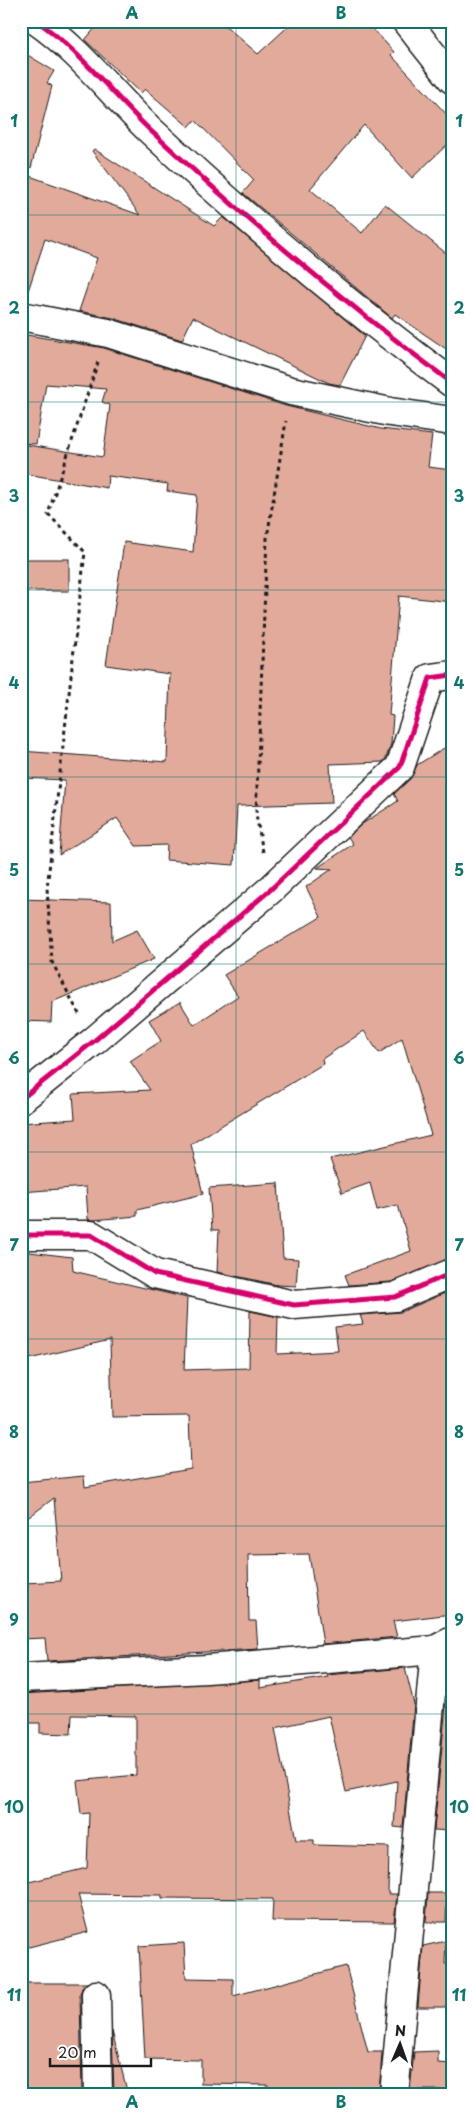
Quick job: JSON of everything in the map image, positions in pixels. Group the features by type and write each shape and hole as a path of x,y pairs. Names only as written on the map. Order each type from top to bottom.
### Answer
{"street":[{"path":"37,21 59,36 150,130 252,221 388,336 452,383"},
{"path":"406,21 452,79"},
{"path":"21,316 108,333 291,391 390,412 452,421"},
{"path":"21,1099 94,1041 270,890 400,766 430,678 452,674"},
{"path":"21,1235 91,1235 155,1274 294,1305 395,1297 452,1273"},
{"path":"21,1678 206,1669 443,1646 394,2095"},
{"path":"96,1996 98,2095"}],"path":[{"path":"94,1041 52,962 47,888 85,552 48,514 108,333"},
{"path":"270,890 256,814 266,538 291,391"}],"building":[{"path":"101,21 220,21 258,54 294,21 366,21 394,52 391,55 452,120 452,140 412,178 364,125 310,189 362,233 385,204 452,258 452,353 395,314 392,318 243,193 254,180 195,120 189,127 145,89 141,93 85,40"},
{"path":"21,51 54,71 47,83 52,86 31,168 21,167"},
{"path":"94,149 214,226 223,217 365,336 340,385 329,383 193,317 182,340 113,318 79,311 97,258 45,239 27,294 21,293 21,173 140,215 92,151"},
{"path":"21,334 104,348 286,406 381,429 432,435 428,467 452,470 452,602 399,596 389,715 393,716 391,744 386,758 383,762 330,764 332,803 237,806 234,865 166,860 167,845 136,846 117,818 59,855 65,780 21,778 21,751 167,762 170,674 106,665 124,542 193,552 197,495 167,491 168,484 108,476 107,488 21,473 21,444 103,457 110,405 102,402 106,389 46,384 36,444 21,443"},
{"path":"21,559 69,559 69,591 21,591"},
{"path":"452,743 452,1258 391,1282 349,1285 345,1275 411,1251 398,1205 377,1210 370,1183 342,1193 330,1159 431,1135 402,1038 379,1053 364,1031 322,1059 323,1064 191,1144 203,1194 137,1210 137,1216 93,1220 88,1219 86,1187 21,1192 21,1123 75,1119 73,1094 150,1090 130,1061 161,1041 149,1020 180,1002 194,1025 238,996 224,975 321,917 306,887 332,869 317,868 353,844 348,837 362,824 398,801 394,794 411,778 417,765"},
{"path":"21,899 111,902 112,941 137,930 154,959 52,1002 51,1022 21,1021"},
{"path":"278,1183 283,1258 298,1259 296,1286 278,1285 217,1272 219,1230 212,1230 209,1188"},
{"path":"21,1251 72,1257 73,1271 187,1298 184,1370 249,1368 250,1311 278,1317 277,1354 338,1351 335,1327 363,1324 360,1315 401,1312 452,1290 452,1614 393,1621 397,1637 323,1644 309,1554 248,1555 249,1621 256,1621 258,1649 47,1661 45,1638 21,1639 21,1598 25,1598 24,1583 61,1581 54,1498 21,1523 21,1482 84,1476 85,1487 191,1469 189,1416 112,1417 110,1340 21,1361"},
{"path":"405,1668 414,1704 403,1828 394,1827 397,1781 346,1792 329,1716 275,1728 296,1840 314,1840 314,1845 389,1847 388,1894 397,1894 394,1922 272,1921 273,1899 162,1898 162,1895 78,1894 88,1932 21,1949 21,1884 87,1868 89,1813 81,1814 77,1781 136,1775 136,1716 72,1715 71,1734 40,1733 40,1723 21,1723 21,1694 260,1680 260,1688 328,1677 327,1675"},
{"path":"446,1704 452,1704 452,1831 434,1830"},
{"path":"428,1893 447,1893 446,1922 426,1922"},
{"path":"446,1941 445,1964 452,1964 452,2007 418,2007 423,1946"},
{"path":"184,1943 186,1978 233,1979 233,1996 346,1966 368,2052 382,2052 379,2095 268,2095 268,2085 201,2084 201,2060 145,2059 139,1946"},
{"path":"21,1983 87,1983 82,1988 80,1995 82,2095 24,2095 21,2079"},
{"path":"112,2031 128,2095 114,2095"},
{"path":"438,2051 438,2063 452,2064 452,2090 410,2090 414,2052"}],"cycle path":[{"path":"37,21 82,59 151,131 224,197 336,292 452,383"},
{"path":"21,1099 94,1041 270,890 400,767 430,678 452,675"},
{"path":"21,1235 91,1235 155,1274 294,1305 395,1297 452,1273"}]}
